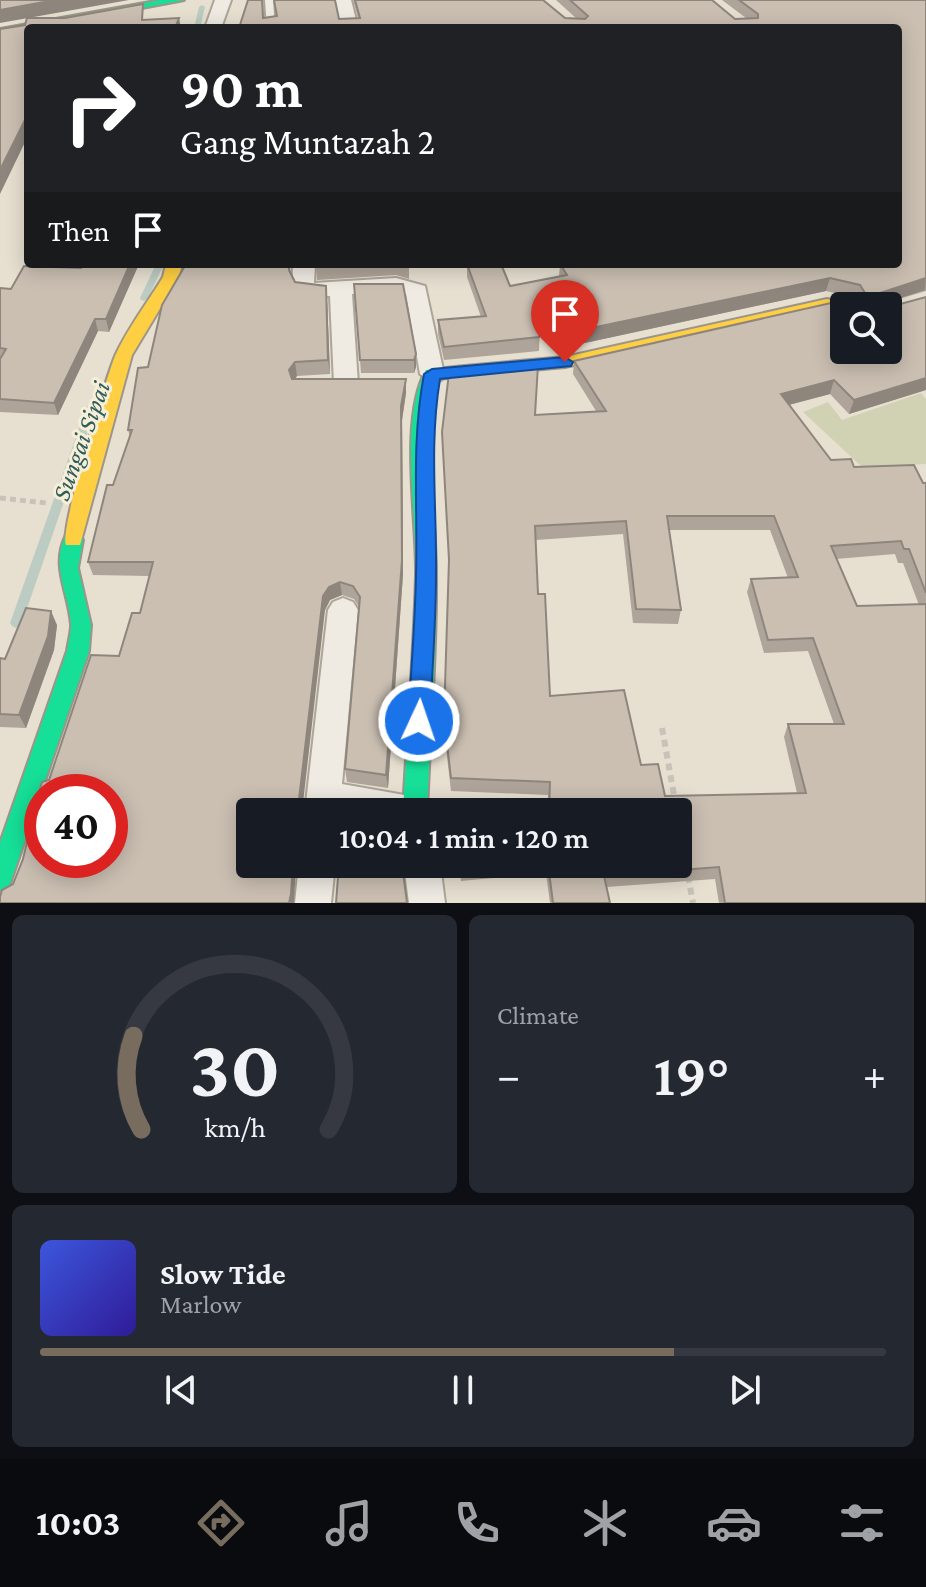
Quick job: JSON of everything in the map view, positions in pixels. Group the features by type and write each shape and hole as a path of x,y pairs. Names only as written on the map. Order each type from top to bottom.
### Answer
{"main road":[{"path":"0,23 133,0"},
{"path":"44,24 170,1"},
{"path":"0,32 24,28"},
{"path":"0,878 78,651 81,625 68,568 79,507 124,355 171,277 173,268"},
{"path":"416,798 426,573 423,487 430,379 565,362 830,305"}],"street":[{"path":"214,24 223,0"},
{"path":"343,0 349,24"},
{"path":"304,268 303,286 319,290 393,285 411,286 417,291 430,379 401,384"},
{"path":"341,289 346,384"},
{"path":"320,385 374,384"},
{"path":"324,798 343,610"},
{"path":"313,903 316,878"},
{"path":"424,878 427,903"}],"lane":[{"path":"269,0 271,24"}],"path":[{"path":"0,498 79,507"},
{"path":"662,728 674,798"},
{"path":"688,878 693,903"}],"green space":[{"path":"921,393 926,399 926,464 862,467 803,412 828,402 842,420"}],"building":[{"path":"0,0 55,0 0,10"},
{"path":"248,0 262,0 263,18 277,16 274,0 335,0 339,19 360,18 355,0 543,0 565,18 585,19 588,16 570,0 712,0 735,19 758,18 758,14 739,0 926,0 926,278 883,292 864,292 860,285 830,278 558,335 541,308 539,337 444,347 438,320 486,316 468,268 503,268 510,286 567,275 563,268 902,268 902,24 240,24"},
{"path":"143,4 142,20 179,18 177,24 25,24 27,18 65,18"},
{"path":"24,25 24,122 0,170 0,29"},
{"path":"24,266 128,268 106,319 95,319 54,403 0,399 0,359 6,349 0,348 0,288 11,289"},
{"path":"184,268 289,268 295,282 326,286 328,360 295,362 289,370 292,379 406,379 401,406 402,560 386,775 345,769 360,597 353,586 340,582 329,587 323,596 299,798 236,798 236,878 292,878 289,903 0,903 2,890 13,884 24,855 24,878 128,878 128,774 51,774 91,655 119,656 132,613 140,613 153,562 88,562 107,485 113,485 132,430 128,430 138,368 148,367 162,305"},
{"path":"354,284 403,284 416,354 414,360 360,360"},
{"path":"926,297 926,378 854,400 834,380 781,394 831,460 851,459 854,467 914,465 923,483 926,483 926,593 909,549 904,549 901,541 831,546 857,606 926,604 926,903 725,903 719,867 692,869 692,798 549,798 550,782 451,778 444,718 449,560 442,432 449,373 538,365 535,415 606,411 574,361 830,303 830,364 902,364 902,304","holes":["667,516 774,516 798,577 751,579 768,640 813,638 844,724 788,724 806,793 665,796 658,764 641,765 624,690 550,696 545,594 538,594 535,526 626,521 636,609 681,610"]},
{"path":"26,608 51,611 48,636 19,715 0,714 0,658 5,659"},
{"path":"338,878 404,878 407,903 336,903"},
{"path":"550,878 604,878 610,903 553,903"}],"waterway":[{"name":"Sungai Sipai","path":"198,24 202,7"},
{"name":"Sungai Sipai","path":"144,298 158,268"},
{"name":"Sungai Sipai","path":"16,623 92,406"}],"traffic: fast":[{"path":"45,24 179,0"},
{"path":"0,32 24,28"},
{"path":"416,798 426,574 421,446 426,395 432,374 465,371"},
{"path":"0,878 78,651 81,625 68,568 73,540"}],"traffic: slow":[{"path":"73,540 79,507 124,355 171,277 173,268"},
{"path":"465,371 565,362 830,305"}],"route":[{"path":"419,721 426,573 423,487 425,418 432,374 565,362"}]}
